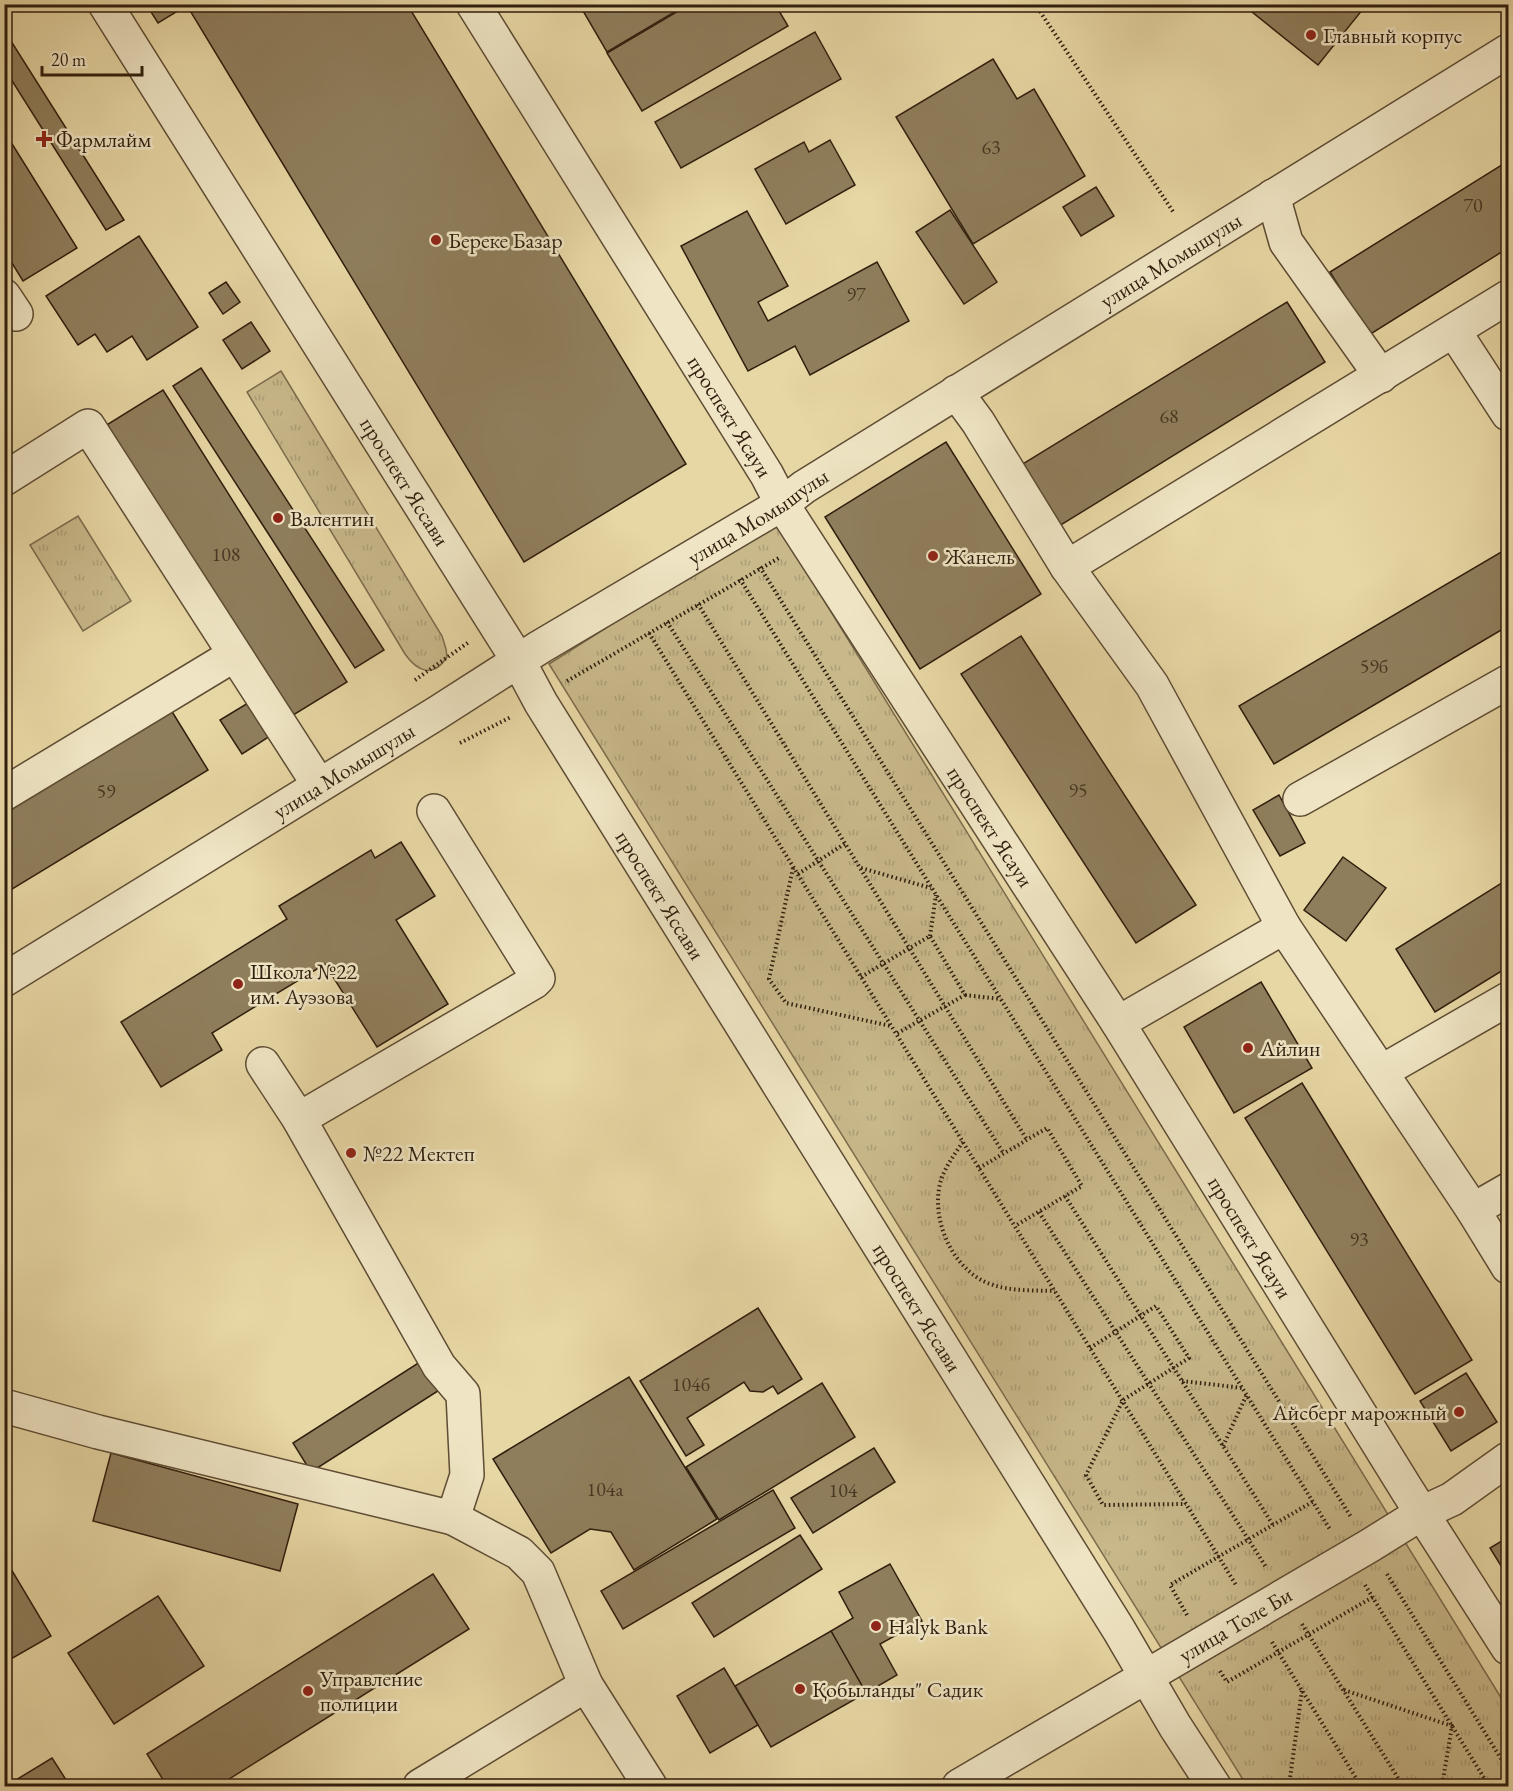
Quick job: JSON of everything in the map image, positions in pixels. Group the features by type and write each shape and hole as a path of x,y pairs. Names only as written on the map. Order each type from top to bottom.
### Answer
{"street":[{"name":"проспект Яссави","path":"105,4 519,662 541,703 1214,1786"},
{"name":"проспект Ясауи","path":"472,4 761,465 782,504 1118,1023 1422,1513 1509,1648"},
{"name":"улица Момышулы","path":"4,980 540,647 782,504 804,487 956,392 1509,51"},
{"path":"1273,196 1286,242 1381,376"},
{"path":"1067,567 1509,297"},
{"path":"1454,331 1509,414"},
{"path":"956,392 978,422 1067,567 1152,684 1284,927 1509,1267"},
{"path":"4,479 88,426 319,785"},
{"path":"4,794 234,655"},
{"path":"1300,799 1509,682"},
{"path":"298,1119 534,982 537,978 434,811"},
{"path":"1118,1023 1284,927"},
{"path":"1381,1072 1509,999"},
{"path":"263,1064 298,1119 439,1366 462,1394 467,1475 453,1518"},
{"path":"1473,1210 1509,1190"},
{"path":"4,1406 98,1432 453,1518 519,1553 538,1572 586,1685 649,1786"},
{"name":"улица Толе Би","path":"959,1786 1422,1513 1452,1498 1509,1459"},
{"path":"420,1786 586,1685"}],"path":[{"path":"1035,4 1174,213"},
{"path":"460,743 541,703 564,682 760,567 809,543"},
{"path":"760,567 1358,1552 1452,1726 1489,1786"},
{"path":"740,579 1243,1388 1509,1770"},
{"path":"698,604 1028,1140"},
{"path":"667,622 1004,1154"},
{"path":"649,633 1361,1786"},
{"path":"798,874 846,843"},
{"path":"794,867 769,979 786,1003 892,1026"},
{"path":"860,868 932,888"},
{"path":"936,894 930,936 964,994"},
{"path":"861,977 930,936"},
{"path":"896,1034 964,994 1001,999"},
{"path":"979,1168 1047,1128 1082,1186 1015,1226"},
{"path":"963,1142 954,1153 941,1179 938,1209 944,1237 960,1262 982,1280 1010,1290 1055,1291"},
{"path":"1065,1196 1273,1525"},
{"path":"1039,1212 1403,1786"},
{"path":"1090,1348 1156,1306 1189,1358 1123,1400 1086,1475 1104,1505 1187,1504"},
{"path":"1182,1381 1243,1388"},
{"path":"1223,1446 1247,1394"},
{"path":"1289,1786 1302,1690"},
{"path":"1343,1690 1452,1726"},
{"path":"1442,1786 1452,1726"}],"green space":[{"path":"281,371 442,636 447,657 436,668 425,670 420,668 405,654 247,392"},
{"path":"78,516 131,601 83,631 30,545"},
{"path":"775,521 1508,1709 1508,1786 1247,1786 549,664"}],"building":[{"path":"146,4 185,4 186,6 158,23"},
{"name":"Береке Базар","path":"186,4 407,4 686,464 524,562"},
{"path":"579,4 688,4 607,52"},
{"path":"690,4 775,4 788,26 642,111 607,53"},
{"name":"Главный корпус","path":"1242,4 1367,4 1318,65"},
{"path":"4,30 124,220 106,230 4,68"},
{"path":"815,32 841,79 681,168 655,122"},
{"path":"993,59 1017,99 1034,89 1085,176 973,244 896,117"},
{"path":"4,131 77,248 23,281 4,250"},
{"path":"830,140 855,185 786,224 755,169 804,142 809,152"},
{"path":"1508,161 1508,248 1369,335 1330,272"},
{"path":"1096,187 1114,216 1081,236 1063,207"},
{"path":"950,210 997,282 964,304 916,232"},
{"path":"747,211 788,286 758,302 768,321 877,262 909,321 810,375 795,346 748,371 681,246"},
{"path":"139,236 198,327 147,360 132,336 107,352 95,334 78,345 46,296"},
{"path":"226,282 240,302 223,314 209,293"},
{"path":"1287,302 1325,362 1051,531 1013,470"},
{"path":"251,322 270,351 242,369 223,340"},
{"name":"Валентин","path":"201,368 384,650 355,668 173,386"},
{"path":"163,390 347,682 290,717 105,426"},
{"name":"Жанель","path":"946,442 1041,594 920,669 825,517"},
{"path":"1508,548 1508,626 1274,764 1239,706"},
{"path":"1021,636 1196,905 1136,943 961,674"},
{"path":"248,703 270,736 242,754 220,720"},
{"path":"171,710 208,770 4,894 4,811"},
{"path":"1279,795 1305,843 1280,856 1253,810"},
{"name":"Школа №22 им. Ауэзова","path":"401,842 435,896 396,920 448,1004 377,1047 325,964 212,1033 222,1050 161,1087 121,1022 287,919 279,906 371,850 375,858"},
{"path":"1343,857 1386,888 1346,941 1304,910"},
{"path":"1508,879 1508,967 1435,1012 1396,949"},
{"name":"Айлин","path":"1261,982 1312,1068 1234,1113 1184,1027"},
{"path":"1302,1083 1472,1360 1415,1394 1245,1118"},
{"path":"758,1308 802,1379 778,1394 773,1386 763,1392 750,1391 744,1382 687,1418 704,1445 686,1456 640,1381"},
{"path":"423,1360 441,1389 311,1472 293,1443"},
{"name":"Айсберг марожный","path":"1466,1373 1497,1422 1451,1451 1420,1401"},
{"path":"629,1377 717,1519 634,1570 611,1532 590,1529 551,1553 493,1459"},
{"path":"822,1383 855,1437 719,1520 686,1467"},
{"path":"874,1448 895,1482 813,1533 791,1498"},
{"path":"111,1453 298,1504 280,1571 93,1521"},
{"path":"773,1490 795,1528 623,1629 601,1591"},
{"path":"800,1535 822,1569 714,1637 692,1603"},
{"path":"1505,1539 1508,1544 1508,1577 1490,1548"},
{"name":"Halyk Bank","path":"890,1564 922,1621 880,1644 897,1675 866,1693 831,1631 853,1618 839,1592"},
{"path":"11,1569 51,1636 4,1663 4,1573"},
{"name":"Управление полиции","path":"433,1574 469,1629 218,1786 167,1786 147,1754"},
{"path":"158,1596 204,1666 114,1724 68,1653"},
{"name":"Қобыланды\" Садик","path":"831,1631 866,1693 771,1747 735,1686"},
{"path":"724,1668 758,1725 710,1753 677,1696"},
{"path":"52,1758 70,1786 6,1786"}],"place":[{"name":"Главный корпус","path":"1311,35"},
{"name":"Фармлайм","path":"44,139"},
{"name":"Береке Базар","path":"436,240"},
{"name":"Валентин","path":"278,518"},
{"name":"Жанель","path":"933,556"},
{"name":"Школа №22 им. Ауэзова","path":"238,984"},
{"name":"Айлин","path":"1248,1048"},
{"name":"№22 Мектеп","path":"351,1153"},
{"name":"Айсберг марожный","path":"1459,1412"},
{"name":"Halyk Bank","path":"876,1626"},
{"name":"Қобыланды\" Садик","path":"800,1689"},
{"name":"Управление полиции","path":"308,1691"}]}
